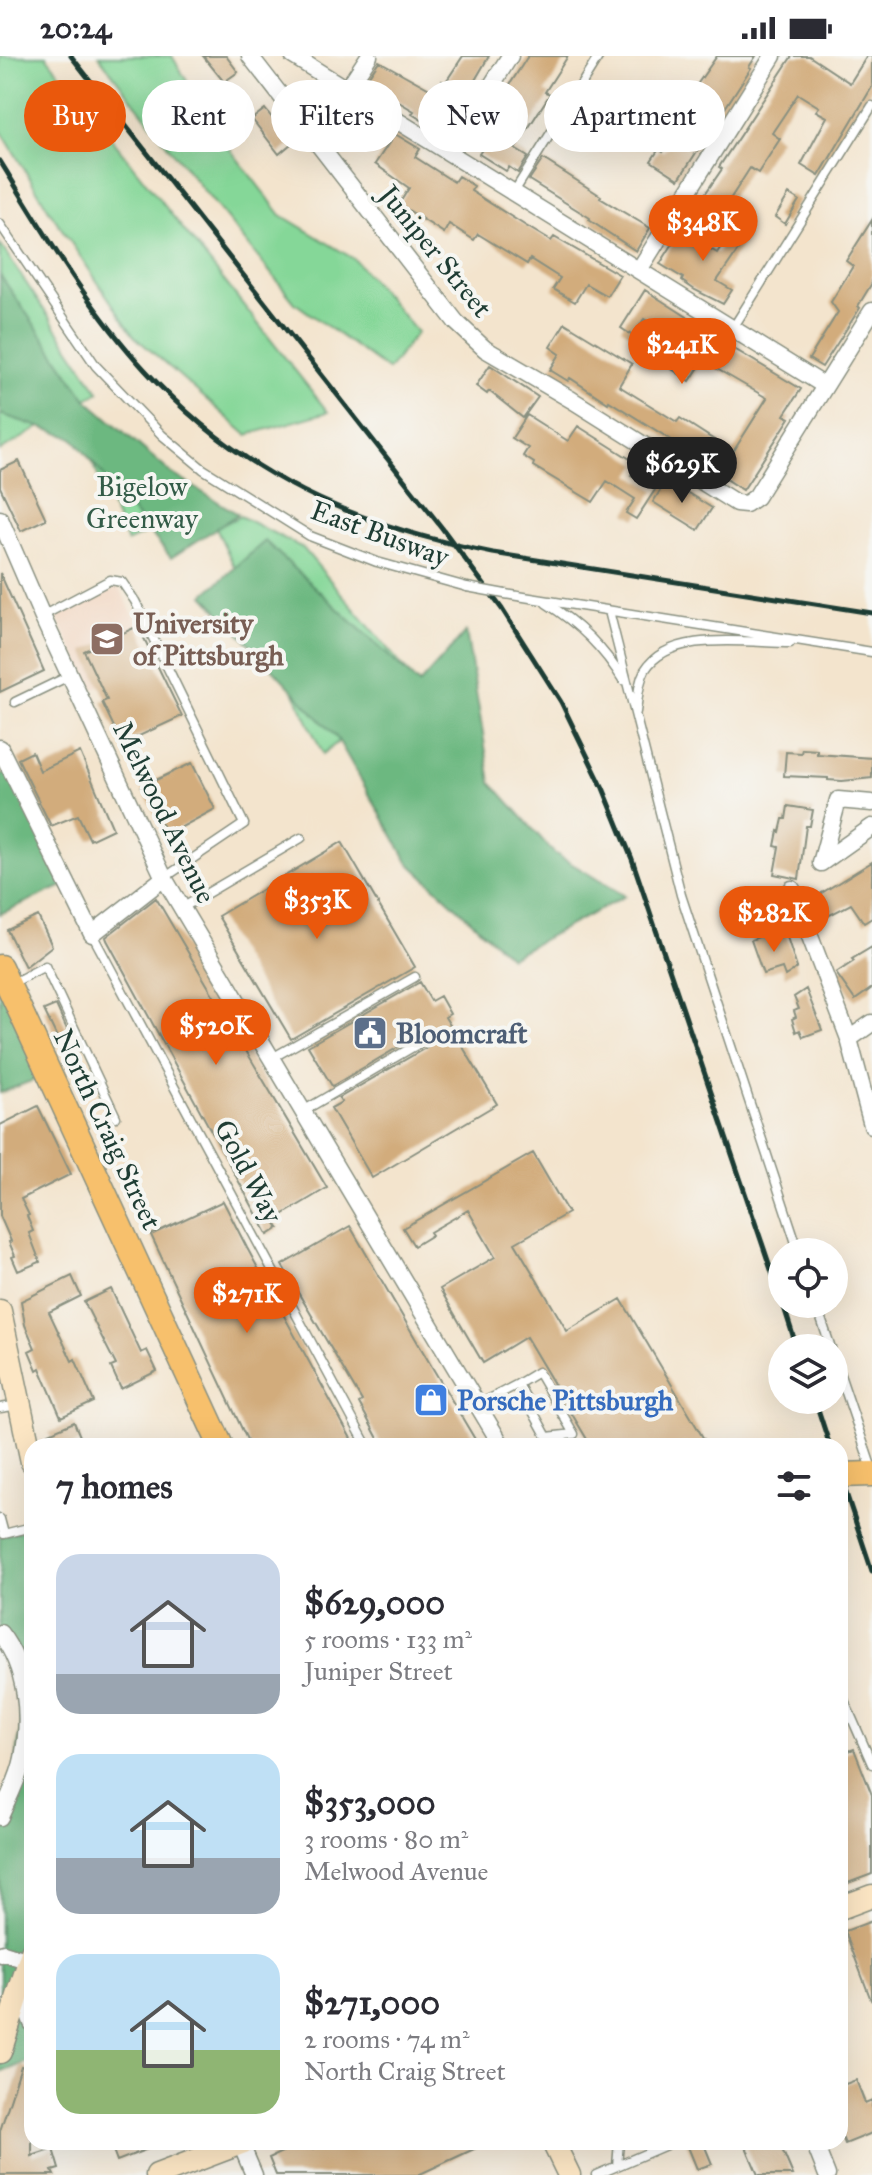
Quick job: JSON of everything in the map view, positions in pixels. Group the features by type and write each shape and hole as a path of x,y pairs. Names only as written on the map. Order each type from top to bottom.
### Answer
{"main road":[{"name":"North Craig Street","path":"4,977 217,1438"},
{"path":"0,1311 10,1406 24,1442"},
{"path":"848,1474 872,1472"},
{"path":"848,1905 872,1896"},
{"path":"0,2052 24,1975"},
{"path":"157,2175 221,2150"},
{"path":"557,2150 569,2175"}],"street":[{"name":"Juniper Street","path":"250,56 456,322 485,349 736,503 746,504 756,497 825,386"},
{"path":"293,56 334,80"},
{"path":"353,80 369,56"},
{"path":"495,80 510,56"},
{"path":"639,270 773,56"},
{"path":"450,152 825,386 872,311"},
{"name":"Melwood Avenue","path":"0,519 164,878 497,1438"},
{"name":"Gold Way","path":"0,748 92,934"},
{"path":"872,803 838,800 821,863 872,827"},
{"path":"92,934 164,878"},
{"path":"792,889 863,1031 872,1125"},
{"path":"0,1633 20,1668 24,1686"},
{"path":"0,1817 23,1760 24,1750"},
{"path":"0,1954 24,1955"},
{"path":"20,1988 24,2000"},
{"path":"244,2150 254,2175"},
{"path":"817,2150 827,2175"}],"lane":[{"path":"514,192 599,56"},
{"path":"733,329 872,106"},
{"name":"East Busway","path":"0,224 96,366 162,435 203,469 310,536 377,562 467,587 872,652"},
{"path":"42,616 110,580 122,582 135,601 244,824 164,878"},
{"path":"542,601 590,637 606,654 629,691"},
{"path":"609,611 681,895 794,1238"},
{"path":"635,717 644,672 655,658 668,649 701,642 819,644"},
{"path":"15,702 70,675"},
{"path":"182,908 301,838"},
{"name":"Gold Way","path":"92,934 363,1438"},
{"path":"4,977 45,966 116,1117"},
{"path":"272,1058 415,977"},
{"path":"303,1111 423,1041"},
{"path":"478,1405 538,1372 574,1434 547,1437 518,1384"},
{"path":"848,1399 872,1472"},
{"path":"0,1519 4,1534 24,1529"},
{"path":"848,1709 872,1764"},
{"path":"617,2166 618,2150"},
{"path":"596,2175 654,2150"}],"shaded area":[{"name":"University of Pittsburgh","path":"119,587 157,661 93,689 56,616"}],"green space":[{"path":"0,56 46,56 65,80 24,80 24,152 122,152 328,412 247,435 134,336 49,210 0,129"},
{"path":"99,56 172,56 186,80 142,80 142,112 126,91 126,80 117,80"},
{"path":"173,152 232,152 281,215 354,259 417,332 388,370 295,303"},
{"name":"Bigelow Greenway","path":"0,244 99,392 0,451"},
{"path":"0,275 86,399 171,473 238,514 171,558 73,438 0,414"},
{"name":"Bigelow Greenway","path":"81,437 186,515 127,542"},
{"name":"Bigelow Greenway","path":"240,516 303,548 415,681 323,754 216,528"},
{"path":"265,541 419,684 466,632 491,782 554,853 625,896 510,957 408,862 337,738 204,595"},
{"path":"11,771 67,884 0,914 0,776"},
{"path":"0,967 50,1074 0,1093"},
{"path":"24,1530 24,1689 0,1633 0,1536"},
{"path":"24,1699 24,1976 20,1988 24,1992 24,2063 0,2073 0,1817 13,1787"}],"building":[{"path":"203,56 226,56 238,72 222,80"},
{"path":"463,56 489,56 475,80 447,80"},
{"path":"528,56 568,56 553,80 544,80 544,103 528,129 528,80 513,80"},
{"path":"717,56 756,56 725,108 725,80 700,80"},
{"path":"792,56 809,56 850,83 867,56 872,56 872,87 819,176 801,165 827,117 816,111 819,107 798,94 772,133 780,139 758,173 750,168 725,207 705,194 722,169 719,167"},
{"path":"379,61 418,83 418,118 412,114 414,111 402,104 402,80 366,80"},
{"path":"265,109 271,117 271,144 255,123 255,117"},
{"path":"402,138 418,148 415,157 454,182 458,176 474,186 471,191 526,226 551,241 554,237 620,275 607,296 586,284 575,302 553,289 560,278 530,259 527,264 478,234 474,240 449,224 444,233 399,204 409,188 375,164 383,152 402,152"},
{"path":"520,152 528,157 518,173 509,167 506,171 479,154"},
{"path":"657,152 697,152 679,179 651,161"},
{"path":"543,159 650,228 636,251 529,180"},
{"path":"789,194 799,200 785,224 775,217"},
{"path":"872,220 872,283 858,306 860,308 822,367 809,359 838,312 831,302 853,266 846,261"},
{"path":"733,228 747,237 717,281 732,290 723,304 695,290 682,281 683,278 660,264 681,231 717,253"},
{"path":"645,290 701,329 801,389 784,415 790,418 743,490 695,458 697,456 609,401 550,370 560,354 550,347 565,323 632,364 619,386 677,422 680,418 733,452 767,398 703,361 690,381 667,366 681,343 644,319 633,336 621,328"},
{"path":"490,365 538,397 523,418 489,391 487,394 476,386"},
{"path":"527,415 568,441 578,426 638,464 631,475 655,490 636,519 626,513 635,499 607,481 593,502 533,466 534,463 523,456 528,448 512,438"},
{"path":"19,461 46,519 21,531 0,487 0,470"},
{"path":"667,480 712,508 698,530 653,502"},
{"path":"0,573 44,671 0,692"},
{"path":"138,626 182,716 122,744 102,702 107,700 84,651"},
{"path":"802,749 817,750 817,754 872,758 872,778 842,781 784,776 786,752 801,753"},
{"path":"32,752 40,771 80,752 113,829 90,840 78,815 51,826 18,759"},
{"path":"192,763 215,809 167,835 141,787"},
{"path":"788,806 813,810 810,826 806,826 799,879 774,874 779,847 775,846 778,831 783,819 786,819"},
{"path":"342,842 415,967 291,1039 218,916"},
{"path":"872,862 872,918 864,923 851,904 824,918 812,899"},
{"path":"156,898 327,1188 274,1220 279,1228 268,1235 106,937"},
{"path":"38,916 52,946 25,967 7,930"},
{"path":"768,933 770,940 786,934 797,968 785,976 782,968 763,974 751,940"},
{"path":"872,947 872,988 855,1000 836,973"},
{"path":"420,982 431,1001 440,996 450,1014 445,1017 497,1104 372,1178 331,1108 342,1102 339,1098 427,1047 429,1038 419,1035 332,1086 308,1046"},
{"path":"806,989 822,1030 803,1037 800,1030 796,1032 792,1019 796,1017 794,1011 799,1009 794,997"},
{"path":"56,1005 74,1045 63,1050 44,1010"},
{"path":"38,1106 71,1174 21,1199 29,1215 33,1231 29,1233 40,1262 18,1271 12,1257 15,1256 11,1241 0,1216 0,1125"},
{"path":"533,1153 568,1213 515,1243 567,1331 621,1299 703,1438 586,1438 526,1337 483,1363 440,1289 495,1257 468,1210 430,1232 432,1235 414,1246 403,1228"},
{"path":"223,1201 351,1438 246,1438 151,1235"},
{"path":"350,1226 474,1438 378,1438 359,1403 362,1401 282,1265"},
{"path":"72,1276 81,1296 49,1312 94,1402 61,1417 40,1368 37,1370 29,1351 35,1348 25,1325 21,1301"},
{"path":"111,1289 141,1353 147,1350 157,1371 121,1389 111,1367 116,1365 84,1302"},
{"path":"74,1422 81,1438 51,1438 49,1433"},
{"path":"854,1749 872,1795 872,1874 848,1883 848,1751"},
{"path":"872,1921 871,2000 848,1939 848,1930"},
{"path":"21,2066 24,2067 24,2150 32,2150 32,2156 53,2150 59,2169 52,2171 54,2175 0,2175 0,2131"},
{"path":"856,2080 865,2103 872,2100 872,2133 848,2143 848,2083"},
{"path":"113,2150 145,2150 117,2161"},
{"path":"286,2150 472,2150 418,2175 276,2175 269,2158"},
{"path":"689,2150 706,2150 712,2164 697,2169"},
{"path":"747,2150 782,2150 793,2175 758,2175"}],"railway":[{"path":"71,56 442,528 502,609 561,702 603,788 632,859 768,1261"},
{"path":"0,161 104,321 145,370 221,440 261,468 303,491 394,528 493,553 872,613"},
{"path":"787,1318 793,1334"},
{"path":"820,1414 827,1438"},
{"path":"848,1499 872,1571"}],"place":[{"name":"University of Pittsburgh","path":"107,639"},
{"name":"Bloomcraft","path":"370,1033"},
{"name":"Porsche Pittsburgh","path":"431,1400"}]}
